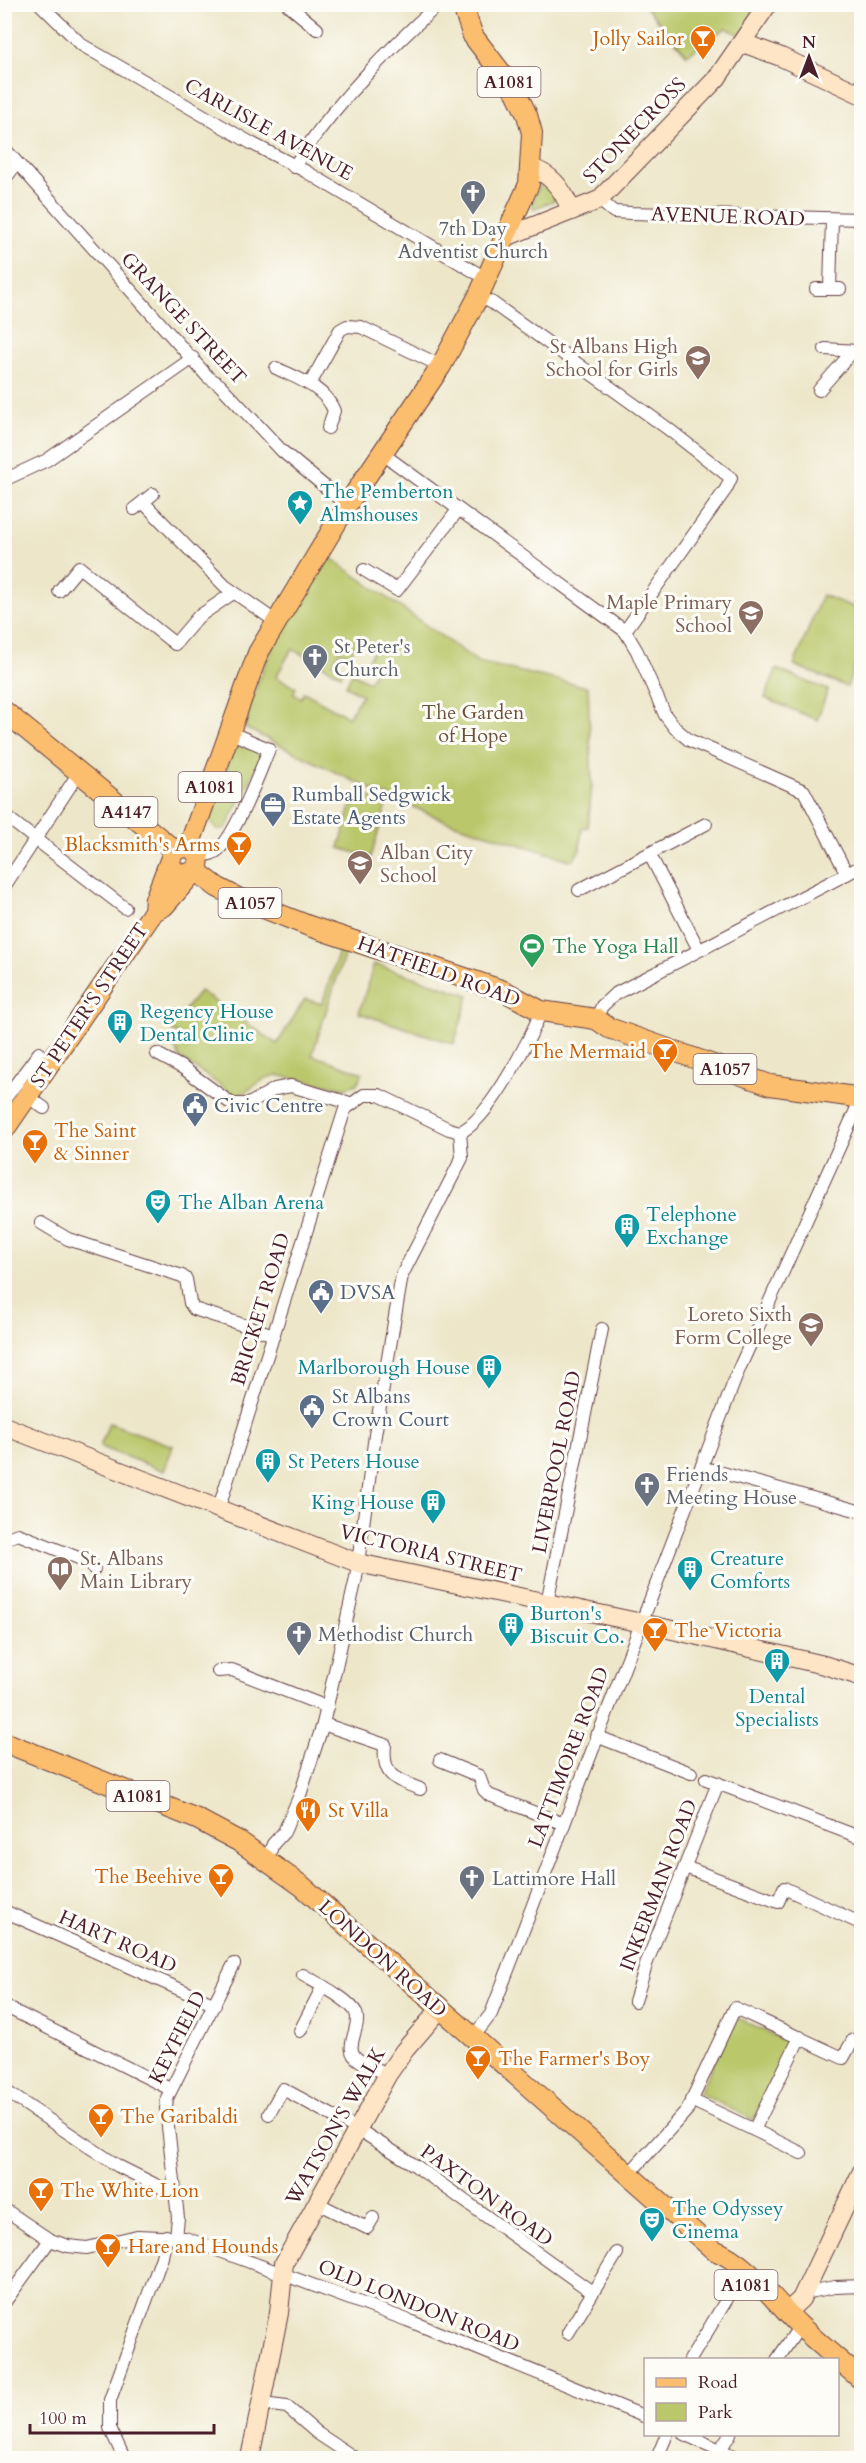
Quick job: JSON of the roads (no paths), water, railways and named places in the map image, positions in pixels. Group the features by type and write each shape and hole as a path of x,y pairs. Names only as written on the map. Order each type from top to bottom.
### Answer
{"main road":[{"name":"A1081","path":"462,4 473,36 516,92 527,115 532,133 529,184 506,237"},
{"name":"STONECROSS","path":"506,237 599,200 717,78 768,4"},
{"path":"743,43 781,57 861,95"},
{"path":"531,168 543,172 562,190 572,211"},
{"name":"ST PETER'S STREET","path":"4,1130 154,911 164,906 187,860 229,732 258,653 275,621 347,505 441,366 506,237"},
{"name":"A4147","path":"4,711 78,774 187,860"},
{"name":"HATFIELD ROAD","path":"187,860 217,887 267,910 504,991 541,1011 596,1019 609,1028 770,1084 860,1097"},
{"name":"VICTORIA STREET","path":"4,1426 219,1507 358,1563 642,1623 824,1665 861,1677"},
{"name":"LONDON ROAD","path":"4,1742 197,1819 267,1860 302,1886 440,2009 474,2036 714,2250 724,2254 765,2289 793,2319 836,2358"},
{"name":"WATSON'S WALK","path":"250,2458 285,2273 284,2263 388,2074 404,2051 440,2009"},
{"path":"793,2319 861,2171"},
{"name":"LONDON ROAD","path":"714,2250 718,2261 765,2302 793,2319"},
{"name":"LONDON ROAD","path":"839,2360 861,2380"}],"street":[{"name":"CARLISLE AVENUE","path":"40,4 82,45 336,189 482,288 491,302 667,428 731,478 726,489 624,631"},
{"path":"286,4 317,29"},
{"path":"294,167 314,135 414,27 439,4"},
{"name":"GRANGE STREET","path":"4,148 208,377 220,385 282,451 347,505"},
{"path":"4,180 17,163"},
{"name":"AVENUE ROAD","path":"599,200 614,212 861,219"},
{"path":"816,289 835,289 832,219"},
{"path":"310,384 340,330 347,326 361,327 441,366"},
{"path":"825,349 857,351"},
{"path":"819,390 857,351"},
{"path":"4,480 47,460 193,358"},
{"path":"276,368 310,384 332,405 334,411 328,428"},
{"path":"383,454 624,631 637,651 665,715 689,740 804,791 847,874"},
{"path":"144,502 233,593 275,621"},
{"path":"364,570 397,590 458,510"},
{"path":"59,591 79,567 176,644 198,616 233,593"},
{"name":"ST PETER'S STREET","path":"187,860 214,853 224,844 255,786 269,749 229,732"},
{"path":"4,887 37,840 78,774"},
{"path":"4,815 124,908"},
{"path":"579,890 706,824"},
{"path":"650,855 699,950"},
{"path":"596,1019 602,1006 615,994 861,866"},
{"path":"157,1054 183,1068 232,1104 249,1104 274,1089 291,1086 350,1103 364,1095 379,1095 449,1129 460,1132 473,1126 484,1114 534,1029 541,1011"},
{"path":"4,1100 39,1053"},
{"path":"27,1096 44,1108"},
{"name":"LATTIMORE ROAD","path":"474,2036 491,2014 739,1369 860,1097"},
{"name":"BRICKET ROAD","path":"219,1507 337,1132 345,1109 350,1103"},
{"path":"267,1860 273,1844 284,1832 300,1795 327,1707 358,1563 375,1435 402,1275 462,1158 460,1132"},
{"path":"41,1223 68,1239 182,1276 186,1279 190,1303 194,1309 274,1335"},
{"name":"LIVERPOOL ROAD","path":"547,1604 602,1329"},
{"path":"701,1467 861,1512"},
{"path":"4,1539 18,1534 90,1563 94,1569"},
{"path":"218,1671 232,1670 327,1707"},
{"path":"323,1724 385,1745 385,1767 390,1774 420,1789"},
{"path":"596,1736 691,1773"},
{"path":"440,1761 479,1776 484,1790 489,1795 564,1824"},
{"name":"INKERMAN ROAD","path":"635,2001 647,1962 685,1867 712,1781 861,1838"},
{"path":"685,1867 778,1902 784,1888 861,1924"},
{"name":"HART ROAD","path":"4,1911 215,2005"},
{"name":"KEYFIELD","path":"124,2458 110,2428 110,2400 178,2218 166,2108 170,2089 234,1964"},
{"path":"303,1976 323,1986 355,2010 359,2024 352,2042 355,2057 388,2074"},
{"path":"300,2031 323,1986"},
{"path":"4,2006 170,2089"},
{"path":"629,2174 687,2110 735,2008 843,2058 853,2040 861,2044"},
{"path":"754,2130 800,2037"},
{"name":"PAXTON ROAD","path":"269,2114 283,2089 359,2130 416,2166 592,2292"},
{"path":"4,2090 118,2166 174,2194"},
{"path":"691,2100 801,2153"},
{"path":"317,2203 367,2228 373,2218"},
{"path":"4,2209 50,2240 4,2303"},
{"name":"OLD LONDON ROAD","path":"50,2240 68,2246 87,2248 137,2236 171,2236 285,2273 644,2417"},
{"path":"568,2333 617,2253"},
{"path":"691,2358 739,2279"},
{"path":"804,2293 843,2286 861,2286"},
{"path":"778,2358 793,2319"},
{"path":"262,2404 287,2407 317,2433 356,2458"},
{"path":"657,2458 666,2436"},
{"path":"688,2436 738,2458"},
{"path":"720,2450 729,2436"}],"place":[{"name":"Jolly Sailor","path":"703,61"},
{"name":"7th Day Adventist Church","path":"473,216"},
{"name":"St Albans High School for Girls","path":"698,381"},
{"name":"The Pemberton Almshouses","path":"300,526"},
{"name":"Maple Primary School","path":"751,636"},
{"name":"St Peter's Church","path":"315,680"},
{"name":"Rumball Sedgwick Estate Agents","path":"273,828"},
{"name":"Blacksmith's Arms","path":"239,867"},
{"name":"Alban City School","path":"360,886"},
{"name":"The Yoga Hall","path":"532,969"},
{"name":"Regency House Dental Clinic","path":"120,1045"},
{"name":"The Mermaid","path":"665,1074"},
{"name":"Civic Centre","path":"195,1128"},
{"name":"The Saint & Sinner","path":"35,1165"},
{"name":"The Alban Arena","path":"158,1225"},
{"name":"Telephone Exchange","path":"627,1249"},
{"name":"DVSA","path":"321,1315"},
{"name":"Loreto Sixth Form College","path":"811,1348"},
{"name":"Marlborough House","path":"489,1390"},
{"name":"St Albans Crown Court","path":"312,1430"},
{"name":"St Peters House","path":"268,1484"},
{"name":"Friends Meeting House","path":"647,1508"},
{"name":"King House","path":"433,1525"},
{"name":"St. Albans Main Library","path":"60,1592"},
{"name":"Creature Comforts","path":"690,1592"},
{"name":"Burton's Biscuit Co.","path":"511,1648"},
{"name":"The Victoria","path":"655,1653"},
{"name":"Methodist Church","path":"299,1657"},
{"name":"Dental Specialists","path":"777,1684"},
{"name":"St Villa","path":"308,1833"},
{"name":"The Beehive","path":"221,1899"},
{"name":"Lattimore Hall","path":"472,1901"},
{"name":"The Farmer's Boy","path":"478,2081"},
{"name":"The Garibaldi","path":"101,2139"},
{"name":"The White Lion","path":"41,2213"},
{"name":"The Odyssey Cinema","path":"652,2243"},
{"name":"Hare and Hounds","path":"108,2269"}],"park label":[{"name":"The Garden of Hope","path":"473,724"}]}
